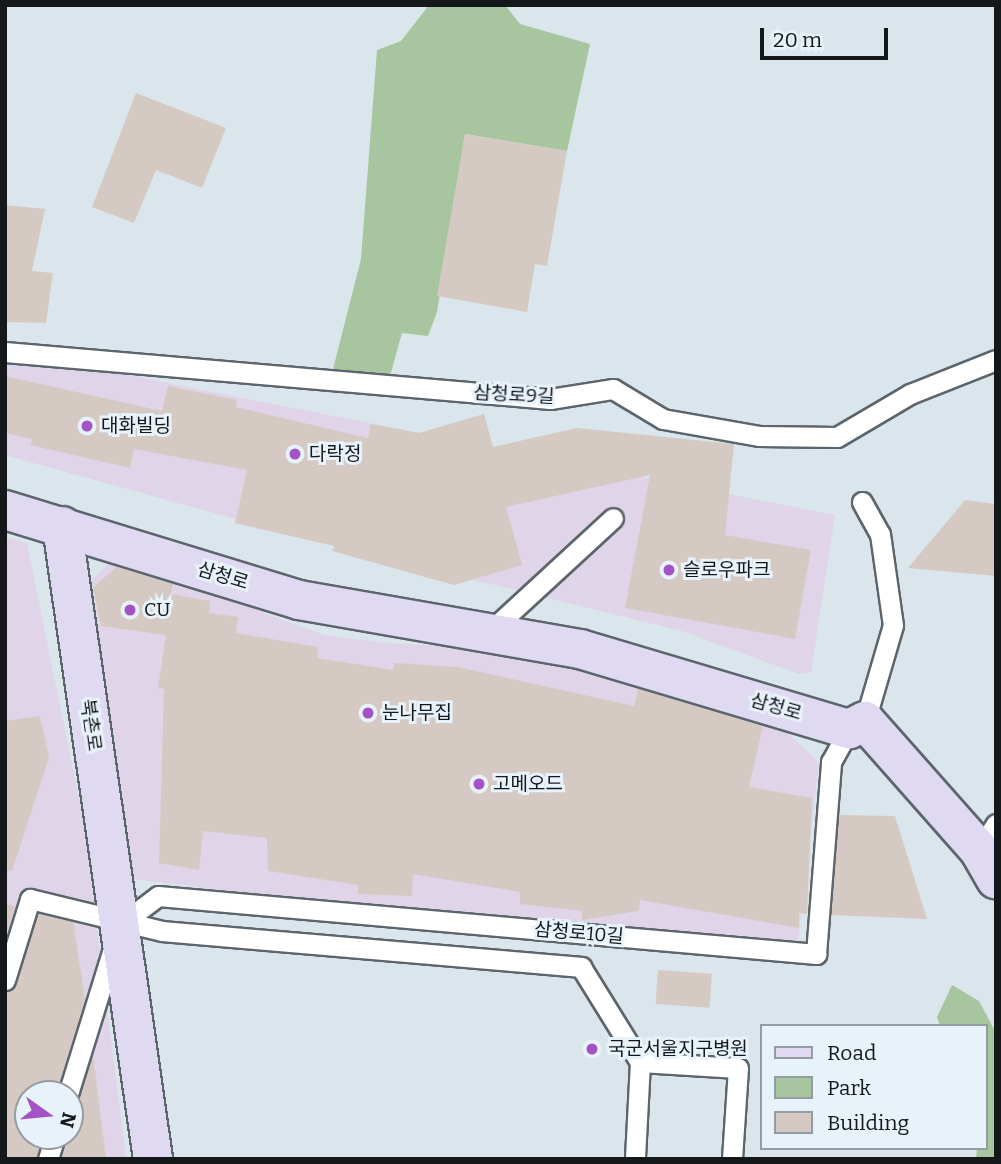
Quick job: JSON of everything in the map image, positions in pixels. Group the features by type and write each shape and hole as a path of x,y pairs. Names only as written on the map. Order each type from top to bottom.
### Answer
{"street":[{"name":"삼청로","path":"5,510 299,600 580,649 857,725"},
{"name":"북촌로","path":"62,526 153,1159"},
{"path":"857,725 990,851"}],"lane":[{"name":"삼청로9길","path":"5,352 550,399 613,390 663,419 759,436 836,436 910,394 996,360"},
{"path":"857,725 893,625 880,534 862,502"},
{"path":"486,634 613,518"},
{"name":"삼청로10길","path":"121,924 158,897 816,954 831,762 857,725"},
{"path":"5,980 30,899 121,924 581,967 640,1062 635,1159"},
{"name":"북촌로","path":"72,1080 121,924"},
{"path":"640,1062 738,1068 732,1159"}],"shaded area":[{"path":"5,351 835,515 811,672 799,674 682,631 311,540 5,455"},
{"path":"5,537 27,543 84,824 126,1159 5,1159"},
{"path":"115,558 324,635 385,643 492,648 771,717 819,763 798,941 587,933 124,878 80,591"}],"green space":[{"path":"429,5 505,5 520,24 590,44 567,151 465,134 437,312 428,336 402,333 390,376 333,369 361,259 377,50 401,41"},
{"path":"952,985 979,1001 996,1033 996,1159 976,1159 977,1150 987,1150 987,1024 939,1024 937,1017"}],"building":[{"path":"136,93 226,128 202,188 156,170 134,223 92,207"},
{"path":"465,134 567,151 547,266 535,264 527,312 437,296"},
{"path":"5,205 45,209 32,271 53,273 46,323 5,322"},
{"path":"5,376 162,411 168,386 237,400 236,407 368,438 371,424 419,433 484,414 493,447 577,428 734,444 725,535 811,550 795,639 625,608 650,475 506,507 522,565 454,585 332,551 334,546 235,523 247,470 134,449 130,468 30,445 32,439 5,433"},
{"path":"965,500 996,504 996,576 908,568"},
{"path":"116,567 173,584 171,594 210,601 209,613 238,617 236,633 318,647 317,658 393,670 394,663 458,667 634,706 638,689 763,726 749,787 812,798 807,914 799,913 799,928 640,900 639,911 582,920 582,911 520,904 520,892 413,874 412,896 358,894 358,885 268,871 267,838 203,831 199,870 159,863 164,689 158,688 166,635 101,626 93,588"},
{"path":"40,716 49,758 12,871 5,870 5,721"},
{"path":"839,815 895,816 927,919 831,915"},
{"path":"5,904 15,906 5,938"},
{"path":"38,914 73,922 85,999 60,1080 14,1080 14,1150 38,1150 36,1159 5,1159 5,992 17,984"},
{"path":"658,970 712,974 709,1008 656,1004"},
{"path":"93,1055 106,1159 61,1159 65,1150 84,1150 84,1085"}],"place":[{"name":"대화빌딩","path":"87,426"},
{"name":"다락정","path":"295,454"},
{"name":"슬로우파크","path":"669,570"},
{"name":"CU","path":"130,610"},
{"name":"눈나무집","path":"368,713"},
{"name":"고메오드","path":"479,784"},
{"name":"국군서울지구병원","path":"592,1049"}]}
